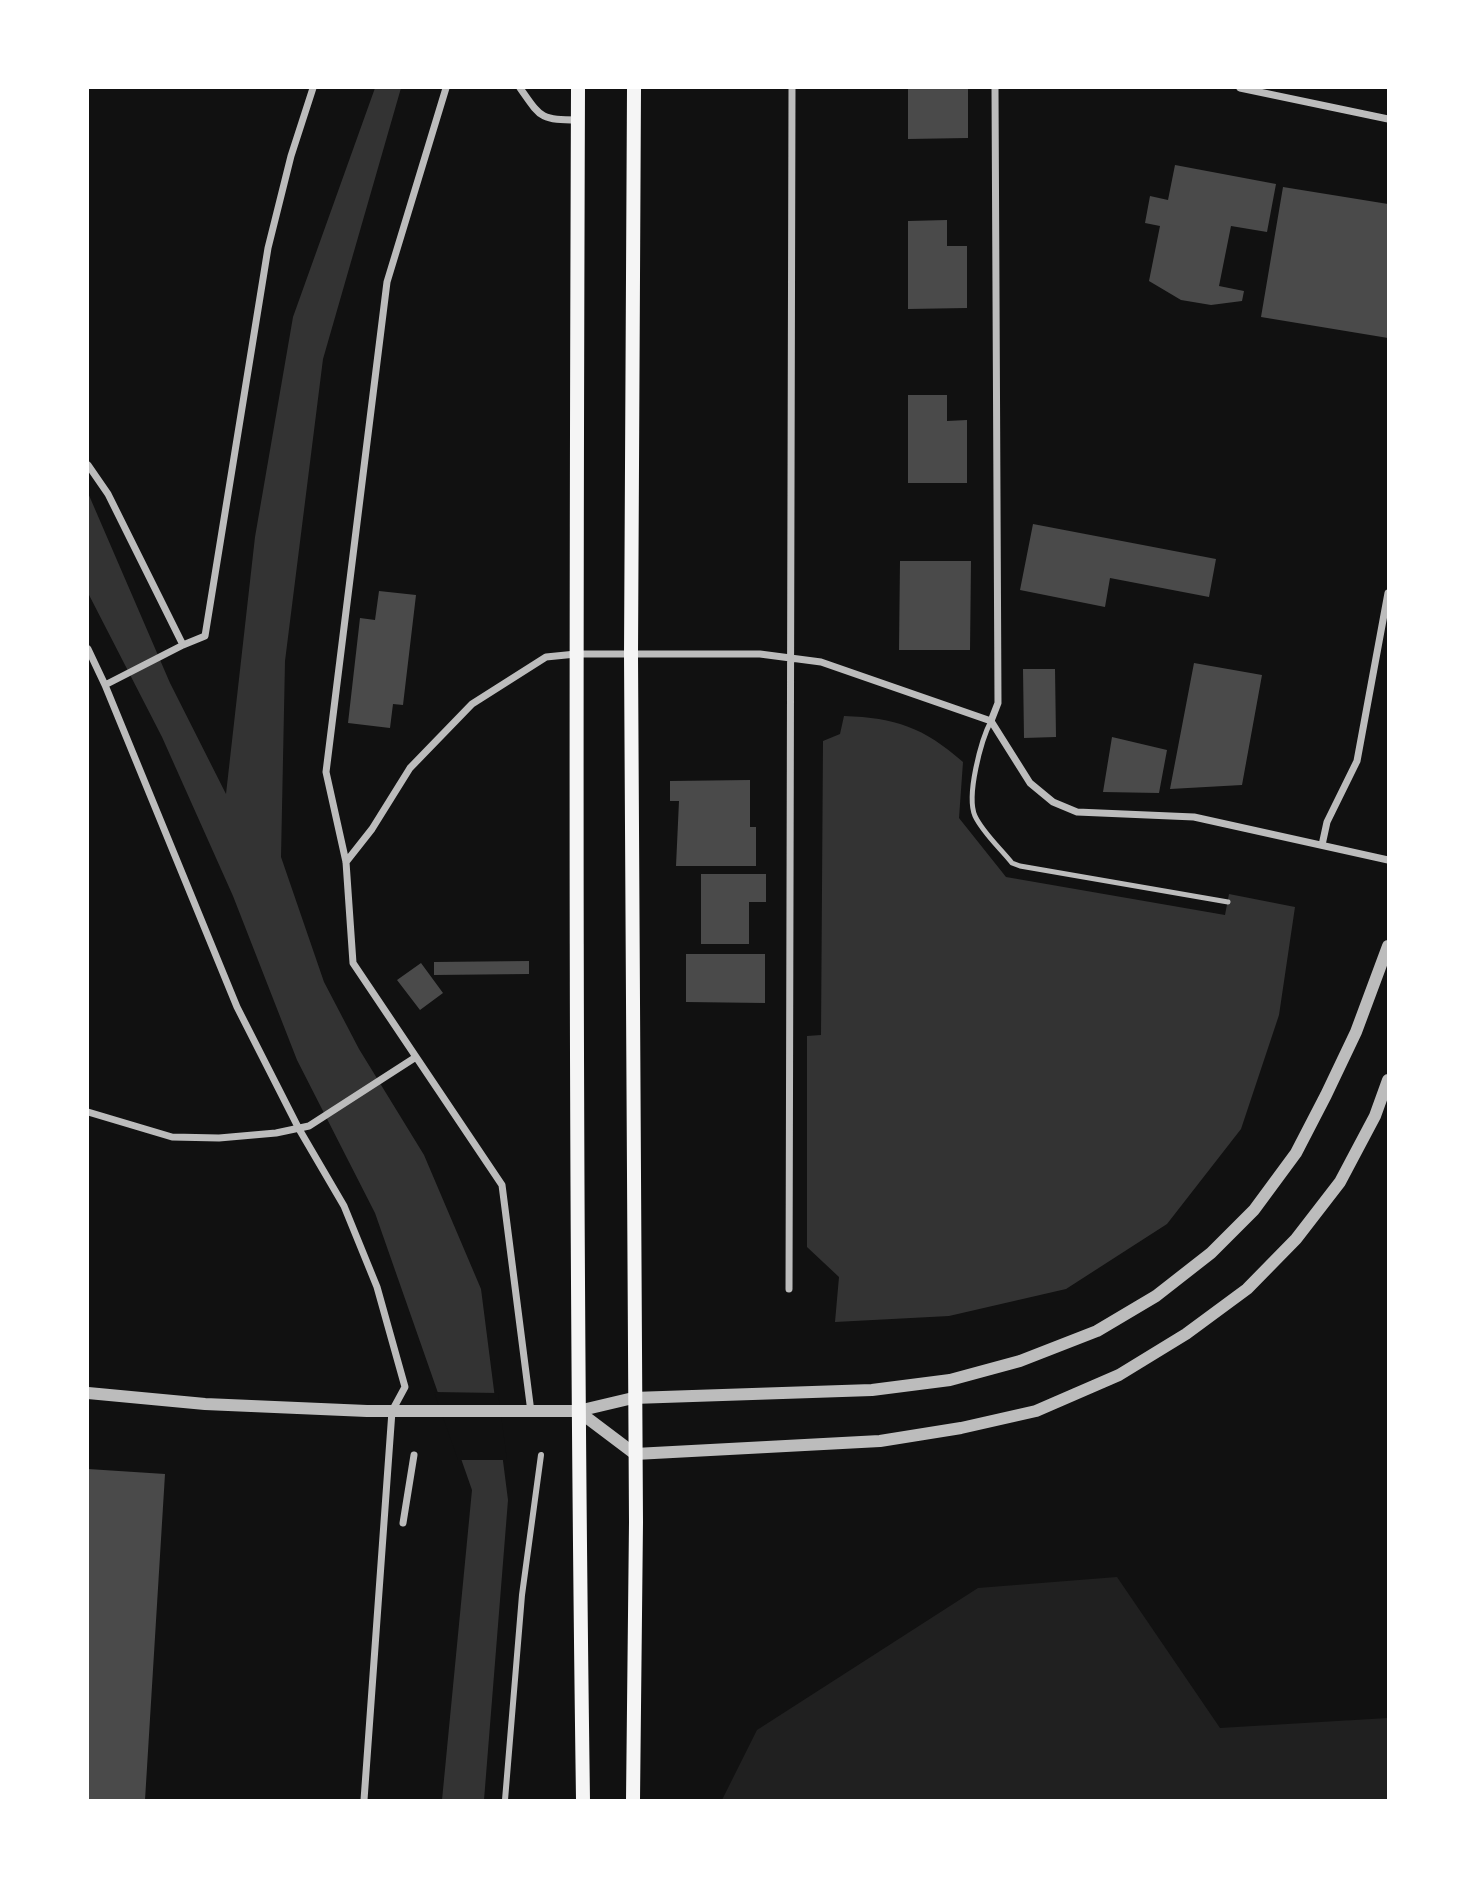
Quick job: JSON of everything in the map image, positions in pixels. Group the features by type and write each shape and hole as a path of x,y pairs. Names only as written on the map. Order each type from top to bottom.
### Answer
{"main road":[{"path":"578,88 578,1411 583,1801"},
{"path":"633,1801 635,1454 631,654 634,88"}],"street":[{"path":"105,685 205,636 268,248 291,156 313,88"},
{"path":"446,88 387,282 326,772 346,862 353,963 502,1185 525,1412"},
{"path":"520,88 537,113 550,120 578,120"},
{"path":"789,1289 792,88"},
{"path":"991,721 998,703 995,88"},
{"path":"1240,88 1388,119"},
{"path":"88,465 108,494 181,647"},
{"path":"1322,845 1327,822 1357,761 1388,593"},
{"path":"88,649 220,970 299,1129 344,1206 377,1287 405,1387 392,1411 364,1801"},
{"path":"346,862 372,829 411,768 471,704 546,657 576,654 789,656 821,662 991,721 1030,783 1053,802 1077,812 1194,817 1388,860"},
{"path":"88,1393 205,1404 392,1411 578,1411 634,1398 872,1390 950,1380 1020,1361 1097,1331 1156,1296 1211,1253 1254,1210 1296,1153 1356,1032 1388,946"},
{"path":"88,1112 172,1137 219,1138 299,1129 309,1126 416,1057"},
{"path":"578,1411 635,1454 880,1441 961,1429 1036,1411 1119,1375 1186,1335 1247,1289 1296,1239 1340,1182 1375,1116 1388,1080"},
{"path":"403,1523 414,1455"},
{"path":"505,1801 522,1595 541,1455"}],"lane":[{"path":"991,721 979,751 974,810 978,821 1013,863 1228,902"}],"shaded area":[{"path":"375,88 401,88 323,359 285,661 281,857 324,982 359,1049 424,1155 481,1289 508,1500 484,1800 442,1800 472,1490 375,1213 297,1060 233,896 162,737 88,593 88,493 170,683 226,794 255,537 293,317"},
{"path":"844,716 879,719 908,727 935,740 963,762 959,818 1006,877 1225,915 1229,894 1295,907 1279,1015 1241,1129 1167,1224 1066,1289 949,1316 835,1322 839,1277 807,1247 807,1036 821,1035 823,741 840,734"},
{"path":"1117,1577 1220,1728 1388,1718 1388,1800 722,1800 757,1730 978,1588"}],"pier":[{"path":"434,1392 498,1393 507,1460 458,1460"}],"building":[{"path":"908,88 968,88 968,138 908,139"},
{"path":"1175,165 1276,184 1267,232 1231,226 1219,286 1244,291 1242,301 1211,305 1181,300 1149,281 1160,226 1145,223 1150,196 1168,200"},
{"path":"1283,187 1388,204 1388,338 1261,317"},
{"path":"947,220 947,246 967,246 967,308 908,309 908,221"},
{"path":"908,395 947,395 947,421 967,420 967,483 908,483"},
{"path":"1033,524 1216,559 1209,597 1110,578 1105,607 1020,590"},
{"path":"900,561 971,561 970,650 899,650"},
{"path":"379,591 416,595 403,705 393,704 390,728 348,723 360,618 375,620"},
{"path":"1194,663 1262,675 1242,785 1170,789"},
{"path":"1023,669 1055,669 1056,737 1024,738"},
{"path":"1112,737 1167,750 1159,793 1103,792"},
{"path":"750,780 750,827 756,827 756,866 676,866 679,801 670,801 670,781"},
{"path":"701,874 766,874 766,902 749,902 749,944 701,944"},
{"path":"686,954 765,954 765,1003 686,1002"},
{"path":"529,961 529,974 434,975 434,962"},
{"path":"421,963 443,993 420,1010 397,980"},
{"path":"88,1469 165,1474 145,1800 88,1800"}]}
